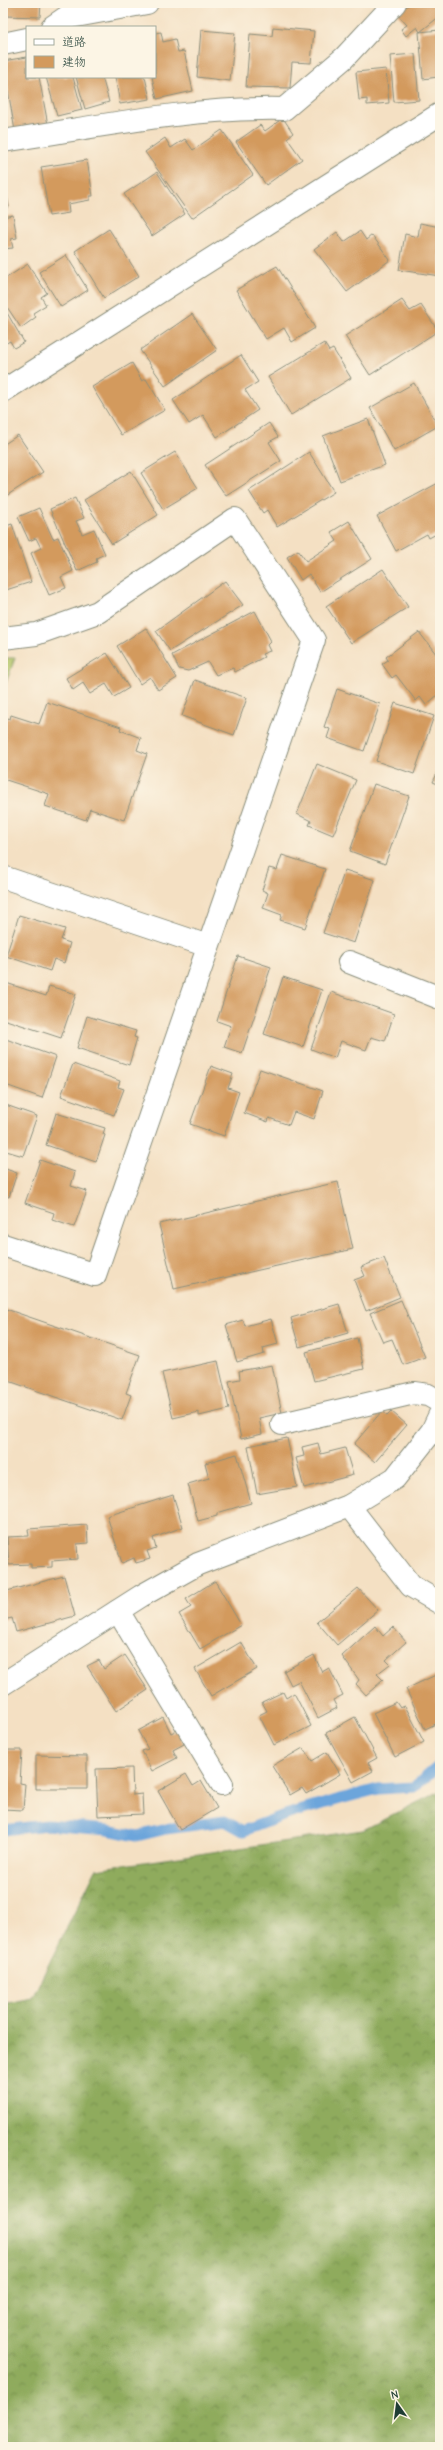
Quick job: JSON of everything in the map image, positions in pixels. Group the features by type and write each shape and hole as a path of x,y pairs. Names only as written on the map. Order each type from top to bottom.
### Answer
{"street":[{"path":"53,26 65,18 147,3"},
{"path":"3,141 198,111 244,108 284,109 344,58 395,3"},
{"path":"3,44 26,39"},
{"path":"3,391 440,114"},
{"path":"3,638 36,634 98,612 235,519 314,640 225,923 208,946 95,1275 3,1245"},
{"path":"3,877 208,946"},
{"path":"357,965 440,998"},
{"path":"282,1424 414,1393 428,1395 440,1402"},
{"path":"3,1684 118,1611 198,1564 349,1506 395,1478 432,1431 440,1414"},
{"path":"349,1506 411,1586 440,1603"},
{"path":"118,1611 222,1784"}],"green space":[{"path":"3,658 15,658 3,691"},
{"path":"440,1791 440,2447 3,2447 3,2004 32,1998 96,1869 363,1830"}],"building":[{"path":"3,3 41,3 40,17 3,16"},
{"path":"411,3 440,3 440,16 420,32 417,27 406,36 401,29 407,25 397,14"},
{"path":"273,27 314,31 311,63 292,62 290,88 246,87 250,34 272,36"},
{"path":"201,30 235,33 230,81 197,77"},
{"path":"440,30 439,82 438,77 423,79 419,32"},
{"path":"161,32 163,42 175,39 178,52 184,51 193,91 157,99 152,78 156,78 156,33"},
{"path":"415,54 419,100 394,102 390,56"},
{"path":"26,57 26,78 39,78 48,125 15,131 3,61"},
{"path":"386,69 389,103 367,105 367,99 359,100 356,72"},
{"path":"46,78 73,78 82,110 57,116"},
{"path":"76,78 102,78 109,102 85,109"},
{"path":"115,78 145,78 150,99 120,104"},
{"path":"283,118 293,133 287,138 302,159 266,185 236,142 260,125 265,131"},
{"path":"222,130 253,175 192,218 145,152 165,138 171,148 185,139 193,150"},
{"path":"87,160 93,196 90,196 90,200 68,204 69,213 49,216 41,167"},
{"path":"3,172 9,207 3,208"},
{"path":"157,172 185,214 152,236 124,194"},
{"path":"13,215 17,238 11,239 13,248 3,249 3,217"},
{"path":"420,223 440,227 440,276 399,270 405,234 418,237"},
{"path":"109,229 139,276 104,298 75,251"},
{"path":"360,231 366,240 372,235 390,260 347,292 314,249 337,232 344,242"},
{"path":"66,255 88,290 61,307 39,272"},
{"path":"28,264 47,293 41,297 46,305 33,313 36,317 21,328 3,301 3,280"},
{"path":"277,266 315,328 292,342 284,328 266,339 236,290"},
{"path":"402,300 410,311 421,305 438,331 370,375 345,336"},
{"path":"3,306 24,342 14,348 10,341 3,345"},
{"path":"192,314 217,350 165,386 140,350"},
{"path":"324,343 329,351 333,349 351,378 291,415 268,377"},
{"path":"241,355 258,382 245,390 258,410 217,437 203,415 189,424 173,400"},
{"path":"132,363 142,381 146,379 165,410 121,435 92,387"},
{"path":"414,383 438,426 394,451 370,408"},
{"path":"368,419 385,465 340,481 323,436"},
{"path":"269,423 278,437 269,442 281,461 226,496 205,465"},
{"path":"18,435 43,472 3,498 3,445"},
{"path":"175,452 198,488 163,509 141,473"},
{"path":"309,452 334,492 277,527 267,510 263,513 249,491"},
{"path":"131,471 158,515 112,544 84,500"},
{"path":"440,482 440,532 429,538 427,534 396,551 377,516"},
{"path":"75,498 84,518 76,521 82,534 94,529 105,554 96,558 97,562 77,571 50,509"},
{"path":"39,508 53,539 58,537 73,571 61,577 66,588 49,595 31,553 41,548 36,538 29,541 18,517"},
{"path":"349,521 372,559 320,592 309,574 301,580 287,557 298,550 306,561 337,541 331,532"},
{"path":"12,524 31,582 3,591 3,527"},
{"path":"383,569 408,607 351,643 326,606"},
{"path":"225,581 243,605 170,651 156,631"},
{"path":"255,611 271,641 267,645 270,651 262,654 264,657 235,672 233,668 216,675 208,662 188,671 179,669 172,655"},
{"path":"146,628 177,678 158,690 150,677 140,684 117,646"},
{"path":"419,632 440,659 440,693 426,705 420,697 416,701 396,675 392,678 382,664 388,660 386,657"},
{"path":"107,653 129,688 114,697 106,684 90,694 83,683 73,690 66,678"},
{"path":"195,680 247,698 234,735 182,716"},
{"path":"337,689 380,704 364,751 327,738 330,729 324,727"},
{"path":"47,702 121,727 120,730 141,738 137,750 147,754 124,820 90,809 86,820 45,806 49,794 3,779 3,716 10,719 11,715 39,724"},
{"path":"395,703 434,716 414,774 376,761"},
{"path":"317,764 356,780 333,835 309,825 311,821 297,814"},
{"path":"440,767 440,785 433,782"},
{"path":"374,784 409,796 385,864 350,851"},
{"path":"282,855 325,869 305,928 280,920 282,915 263,908 268,893 262,890 269,868 277,870"},
{"path":"345,870 375,880 354,943 323,933"},
{"path":"19,915 65,929 61,940 70,943 64,963 54,959 50,971 6,956"},
{"path":"238,956 271,967 242,1053 224,1047 231,1026 217,1021"},
{"path":"283,977 322,990 303,1047 264,1034"},
{"path":"3,982 46,996 49,986 76,994 61,1038 3,1019"},
{"path":"331,992 394,1014 385,1041 371,1037 366,1050 341,1041 335,1058 311,1049"},
{"path":"87,1016 136,1031 134,1037 137,1038 129,1065 77,1048"},
{"path":"3,1038 56,1057 42,1098 3,1084"},
{"path":"73,1064 120,1081 118,1087 124,1089 114,1115 61,1096"},
{"path":"211,1066 233,1074 228,1088 239,1092 224,1136 190,1124"},
{"path":"260,1069 323,1091 314,1119 294,1112 289,1125 269,1118 268,1122 244,1113"},
{"path":"3,1104 37,1116 23,1156 3,1150"},
{"path":"56,1113 105,1128 103,1134 105,1135 96,1162 46,1145"},
{"path":"40,1160 75,1172 71,1186 87,1191 74,1227 52,1220 54,1213 25,1203"},
{"path":"3,1168 17,1173 9,1197 3,1195"},
{"path":"338,1182 353,1249 174,1289 159,1224"},
{"path":"384,1258 400,1297 366,1311 354,1280 365,1276 361,1267"},
{"path":"401,1300 425,1357 403,1365 392,1339 383,1342 370,1313"},
{"path":"339,1304 348,1333 299,1347 291,1318"},
{"path":"3,1308 140,1355 126,1393 131,1395 122,1420 3,1379"},
{"path":"271,1319 278,1344 263,1348 264,1354 237,1362 226,1325 243,1320 245,1326"},
{"path":"357,1338 364,1369 314,1381 306,1352"},
{"path":"218,1361 229,1409 199,1416 199,1412 173,1418 162,1373"},
{"path":"272,1365 282,1413 259,1418 262,1434 241,1439 229,1381 240,1379 239,1371"},
{"path":"382,1411 387,1415 391,1411 407,1425 375,1462 354,1444"},
{"path":"287,1438 297,1487 257,1494 248,1446"},
{"path":"318,1443 321,1454 345,1448 353,1475 304,1488 296,1458 304,1456 302,1447"},
{"path":"237,1454 251,1503 217,1513 217,1516 198,1521 188,1484 209,1478 205,1463"},
{"path":"173,1495 183,1527 153,1538 156,1548 147,1551 150,1559 136,1563 134,1558 122,1563 107,1516"},
{"path":"87,1525 88,1543 77,1544 78,1559 52,1561 52,1567 31,1568 31,1564 9,1565 7,1537 29,1536 28,1529"},
{"path":"64,1576 75,1616 16,1632 12,1618 3,1620 3,1592"},
{"path":"215,1581 241,1625 200,1649 179,1614 191,1607 186,1599"},
{"path":"358,1588 378,1610 337,1645 317,1622"},
{"path":"375,1626 383,1636 393,1627 406,1642 386,1660 390,1664 377,1674 383,1680 366,1695 356,1684 359,1680 342,1656"},
{"path":"241,1642 257,1669 211,1696 195,1669"},
{"path":"125,1655 148,1690 116,1711 87,1666 99,1660 104,1669"},
{"path":"314,1655 322,1672 329,1668 343,1695 333,1700 337,1708 318,1718 299,1681 291,1685 284,1671"},
{"path":"440,1673 440,1722 425,1729 406,1689"},
{"path":"283,1692 286,1698 294,1693 311,1726 274,1745 259,1715 267,1711 262,1702"},
{"path":"396,1702 400,1708 405,1706 424,1742 395,1757 373,1713"},
{"path":"163,1717 171,1733 177,1730 184,1744 173,1750 177,1758 152,1771 142,1751 148,1749 138,1731"},
{"path":"355,1717 377,1758 368,1763 373,1771 353,1782 326,1733"},
{"path":"303,1748 312,1761 327,1752 340,1774 306,1794 302,1788 290,1795 272,1766"},
{"path":"3,1750 22,1750 20,1783 25,1784 23,1810 3,1809"},
{"path":"36,1755 87,1756 87,1789 36,1789"},
{"path":"132,1768 133,1795 142,1794 143,1814 98,1816 96,1769"},
{"path":"186,1774 193,1786 201,1781 217,1808 180,1830 158,1791"}],"waterway":[{"path":"3,1830 47,1825 108,1830 137,1836 166,1829 225,1821 243,1831 285,1815 378,1789 414,1787 440,1765"}]}
